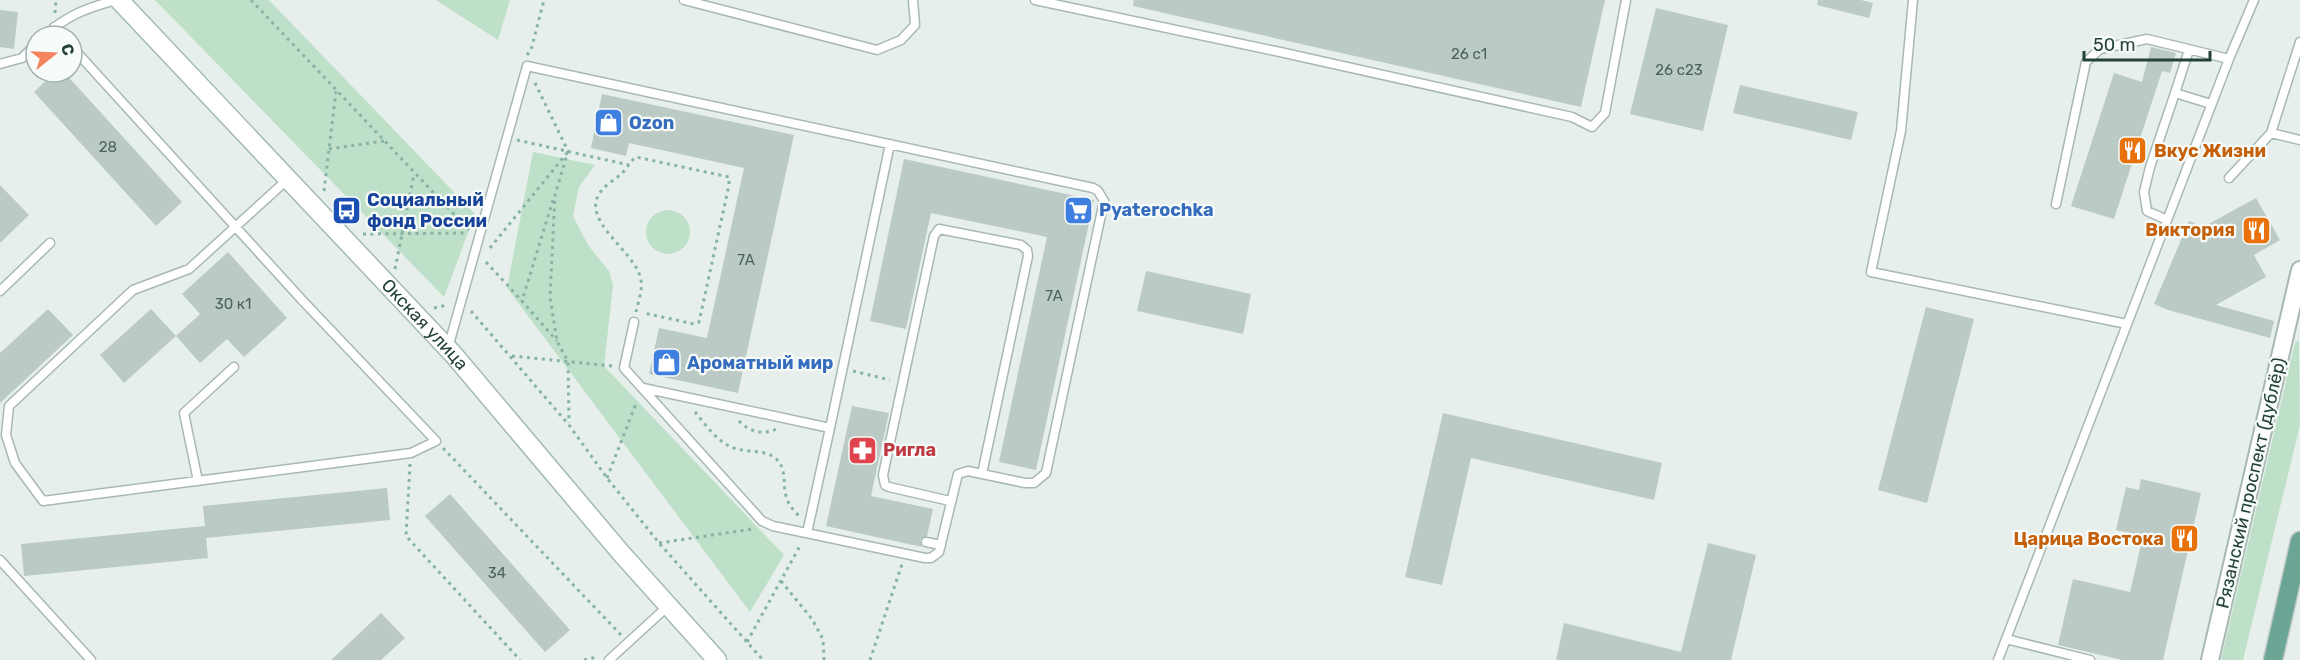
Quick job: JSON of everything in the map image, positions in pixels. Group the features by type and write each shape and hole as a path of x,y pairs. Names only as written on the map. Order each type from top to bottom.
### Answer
{"main road":[{"name":"Окская улица","path":"117,0 448,349 717,660"},
{"path":"2273,660 2300,541"}],"street":[{"name":"Рязанский проспект (дублёр)","path":"2210,660 2299,278"}],"lane":[{"path":"58,24 68,16 86,8 117,0"},
{"path":"684,0 877,50 901,40 915,25 913,0"},
{"path":"1035,0 1572,117 1592,127 1605,113 1626,0"},
{"path":"1913,0 1901,131 1871,272 2127,324"},
{"path":"1998,660 2211,104 2254,0"},
{"path":"2056,204 2086,62 2100,49 2147,39 2229,59"},
{"path":"2229,178 2271,133 2300,42"},
{"path":"2167,220 2147,211 2144,192 2150,167 2189,50"},
{"path":"0,64 24,56"},
{"path":"84,60 237,227 302,300 436,441 411,453 44,501 15,463 3,438 9,406 133,290 189,269 237,227 288,180"},
{"path":"448,349 525,63 1092,188 1098,191 1104,201 1046,473 1034,483 968,471 958,474 939,552 931,558 905,554 808,530 774,526 757,517 624,368 634,322"},
{"path":"2175,93 2211,104"},
{"path":"2271,133 2300,140"},
{"path":"808,530 890,144"},
{"path":"950,501 889,488 885,484 883,475 934,236 939,229 1021,245 1028,250 982,474"},
{"path":"0,291 51,243"},
{"path":"198,481 184,413 234,367"},
{"path":"642,388 830,428"},
{"path":"926,542 941,545"},
{"path":"0,560 91,660"},
{"path":"609,660 668,606"},
{"path":"2006,639 2090,660"}],"path":[{"path":"251,0 472,233 354,234"},
{"path":"522,301 568,152 525,63 531,50 544,0"},
{"path":"324,192 336,90"},
{"path":"513,150 517,139 629,165"},
{"path":"329,149 384,141"},
{"path":"489,249 568,152"},
{"path":"634,322 641,286 639,273 632,259 599,221 596,207 602,189 621,174 634,158 640,156 726,175 730,180 699,322 694,324 636,312"},
{"path":"394,274 414,174"},
{"path":"555,195 550,297 557,341"},
{"path":"482,257 557,341 568,362 569,425"},
{"path":"467,306 569,425 607,478 659,543 763,660"},
{"path":"510,356 624,368"},
{"path":"842,369 895,381"},
{"path":"607,478 642,388"},
{"path":"683,397 722,442 738,449 765,453 780,464 785,474 788,503 808,530 747,642"},
{"path":"436,441 628,642"},
{"path":"411,453 406,536 520,660"},
{"path":"659,543 774,526"},
{"path":"870,660 905,554"},
{"path":"781,581 812,619 823,639 824,660"}],"green space":[{"path":"155,0 269,0 475,214 444,297"},
{"path":"436,0 510,0 498,40"},
{"path":"533,152 595,165 579,187 573,216 588,245 609,271 613,285 604,366 784,555 750,612 507,288"},
{"path":"668,210 677,211 684,216 689,223 689,241 684,248 677,253 668,254 659,253 652,248 647,241 646,232 647,223 652,216 659,211"},
{"path":"2299,340 2300,425 2243,660 2221,660 2295,343"}],"building":[{"path":"1134,0 1605,0 1581,107 1133,6"},
{"path":"1818,0 1861,0 1873,3 1869,18 1817,5"},
{"path":"1656,8 1728,25 1703,131 1630,114"},
{"path":"0,10 18,12 14,49 0,47"},
{"path":"2151,47 2176,53 2170,73 2162,71 2114,219 2071,206 2114,73 2142,82"},
{"path":"42,84 75,84 182,202 156,226 34,92"},
{"path":"1740,85 1858,112 1851,140 1733,113"},
{"path":"602,94 794,135 738,393 649,374 659,328 707,338 744,168 629,143 626,156 591,148"},
{"path":"904,159 1094,200 1036,470 999,462 1047,237 931,213 906,329 870,321"},
{"path":"0,185 29,215 0,243"},
{"path":"2256,198 2280,240 2254,255 2266,277 2216,305 2274,321 2270,338 2168,310 2154,304 2189,221 2203,227"},
{"path":"228,252 287,318 244,357 227,339 200,363 176,336 200,314 182,294"},
{"path":"1146,271 1251,294 1243,334 1137,311"},
{"path":"1926,307 1974,319 1927,503 1878,490"},
{"path":"48,309 73,335 0,403 0,353"},
{"path":"151,309 176,336 124,383 100,355"},
{"path":"852,406 889,413 871,496 933,509 927,536 920,540 922,547 826,526"},
{"path":"1443,413 1662,463 1654,500 1471,458 1442,585 1405,577"},
{"path":"2141,479 2201,493 2163,660 2122,660 2058,645 2073,579 2130,592 2143,536 2116,530 2126,487 2139,490"},
{"path":"387,488 390,520 206,538 203,506"},
{"path":"450,494 570,630 545,652 425,516"},
{"path":"205,526 208,558 24,576 21,544"},
{"path":"1708,543 1756,555 1731,660 1556,660 1564,623 1681,652"},
{"path":"381,613 405,638 381,660 331,660"}],"place":[{"name":"Ozon","path":"608,123"},
{"name":"Вкус Жизни","path":"2133,151"},
{"name":"Социальный фонд России","path":"346,210"},
{"name":"Pyaterochka","path":"1078,210"},
{"name":"Виктория","path":"2256,230"},
{"name":"Ароматный мир","path":"666,363"},
{"name":"Ригла","path":"862,450"},
{"name":"Царица Востока","path":"2185,539"}]}
